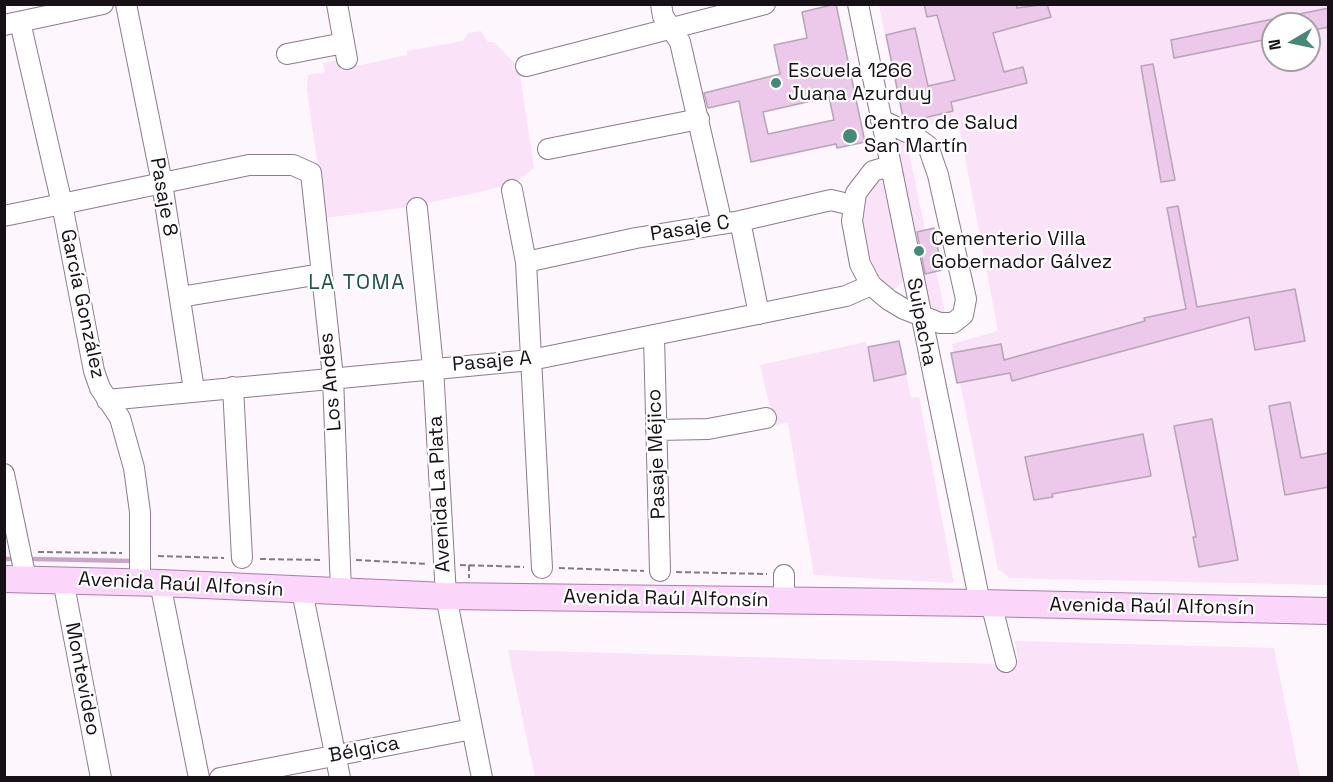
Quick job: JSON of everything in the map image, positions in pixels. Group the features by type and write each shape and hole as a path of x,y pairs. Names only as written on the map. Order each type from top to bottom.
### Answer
{"main road":[{"name":"Avenida Raúl Alfonsín","path":"15,579 150,582 302,591 446,596 985,603 1329,611"}],"street":[{"path":"12,24 103,4"},
{"name":"Pasaje 8","path":"126,4 162,183 194,390"},
{"path":"287,54 346,51 336,4"},
{"path":"661,4 663,16 680,42 699,119 759,314"},
{"path":"526,66 765,4"},
{"name":"Suipacha","path":"858,4 919,315 985,603 1006,662"},
{"name":"García González","path":"12,24 62,204 94,371 107,400 120,418 134,468 140,512 140,556 150,582 199,777"},
{"path":"548,148 699,119"},
{"path":"881,120 911,134 928,146 938,174 966,299 963,315 953,323 940,323 896,305 871,285 860,264 852,221 852,205 864,180 873,171 890,166"},
{"name":"Los Andes","path":"162,183 249,165 293,165 311,173 333,377 342,560 341,592"},
{"path":"4,216 162,183"},
{"path":"512,190 526,262 542,568"},
{"name":"Pasaje C","path":"526,262 636,238 731,223 831,200 852,205"},
{"name":"Avenida La Plata","path":"417,208 433,367 446,596 482,777"},
{"path":"180,297 321,274"},
{"name":"Pasaje A","path":"107,400 433,367 531,360 654,337 846,296 871,285"},
{"name":"Pasaje Méjico","path":"654,337 660,571"},
{"path":"233,387 242,558"},
{"path":"656,430 708,429 766,418"},
{"path":"4,474 18,540 15,579"},
{"path":"784,575 784,601"},
{"name":"Montevideo","path":"63,580 101,777"},
{"path":"302,591 340,777"},
{"name":"Bélgica","path":"220,777 472,729"}],"path":[{"path":"18,540 36,552 111,551 140,556 342,560 784,575"}],"shaded area":[{"path":"879,5 1328,5 1328,585 1009,578 998,569 952,344 998,331 958,120 904,129"},
{"path":"481,31 488,42 494,42 519,68 534,168 516,182 480,192 408,207 325,218 307,90 308,75 325,72 323,63 355,57 357,66 407,55 407,51 463,41 468,33"},
{"path":"898,138 908,147 925,230 913,233 894,145"},
{"path":"876,182 883,183 904,280 894,290 886,288 874,273 859,207 862,196"},
{"path":"936,271 945,312 939,315 929,311 922,274"},
{"path":"866,342 874,380 906,374 911,398 919,397 954,583 814,575 788,423 774,425 760,365"},
{"path":"1015,641 1274,648 1300,777 535,777 508,650 996,664 1018,660"}],"building":[{"path":"836,4 865,142 837,148 836,144 751,162 739,101 708,108 704,93 780,74 774,45 807,38 802,12","holes":["829,97 834,120 768,134 763,112"]},
{"path":"924,4 1016,4 1017,8 1047,4 1051,17 993,33 1004,72 1023,67 1027,83 951,102 953,111 911,121 903,117 886,35 915,28 928,86 955,80 937,15 927,17"},
{"path":"1329,8 1329,27 1321,29 1321,12 1309,12"},
{"path":"1261,21 1261,40 1174,58 1171,40"},
{"path":"1153,64 1175,180 1161,182 1141,66"},
{"path":"1178,206 1197,307 1295,289 1305,341 1255,350 1249,317 1012,381 1010,373 957,383 951,353 1001,344 1004,360 1145,321 1144,318 1186,309 1167,208"},
{"path":"934,228 942,270 925,274 917,232"},
{"path":"899,341 906,374 874,381 868,347"},
{"path":"1290,402 1301,458 1329,453 1329,487 1285,495 1269,406"},
{"path":"1212,419 1238,560 1199,567 1193,537 1196,537 1174,426"},
{"path":"1143,434 1151,476 1052,494 1053,497 1034,500 1025,457"}],"waterway":[{"path":"4,559 10,559"},
{"path":"34,559 131,561"}],"place":[{"name":"Escuela 1266 Juana Azurduy","path":"776,83"},
{"name":"Centro de Salud San Martín","path":"850,136"},
{"name":"Cementerio Villa Gobernador Gálvez","path":"919,251"}],"district":[{"name":"LA TOMA","path":"357,283"}]}
